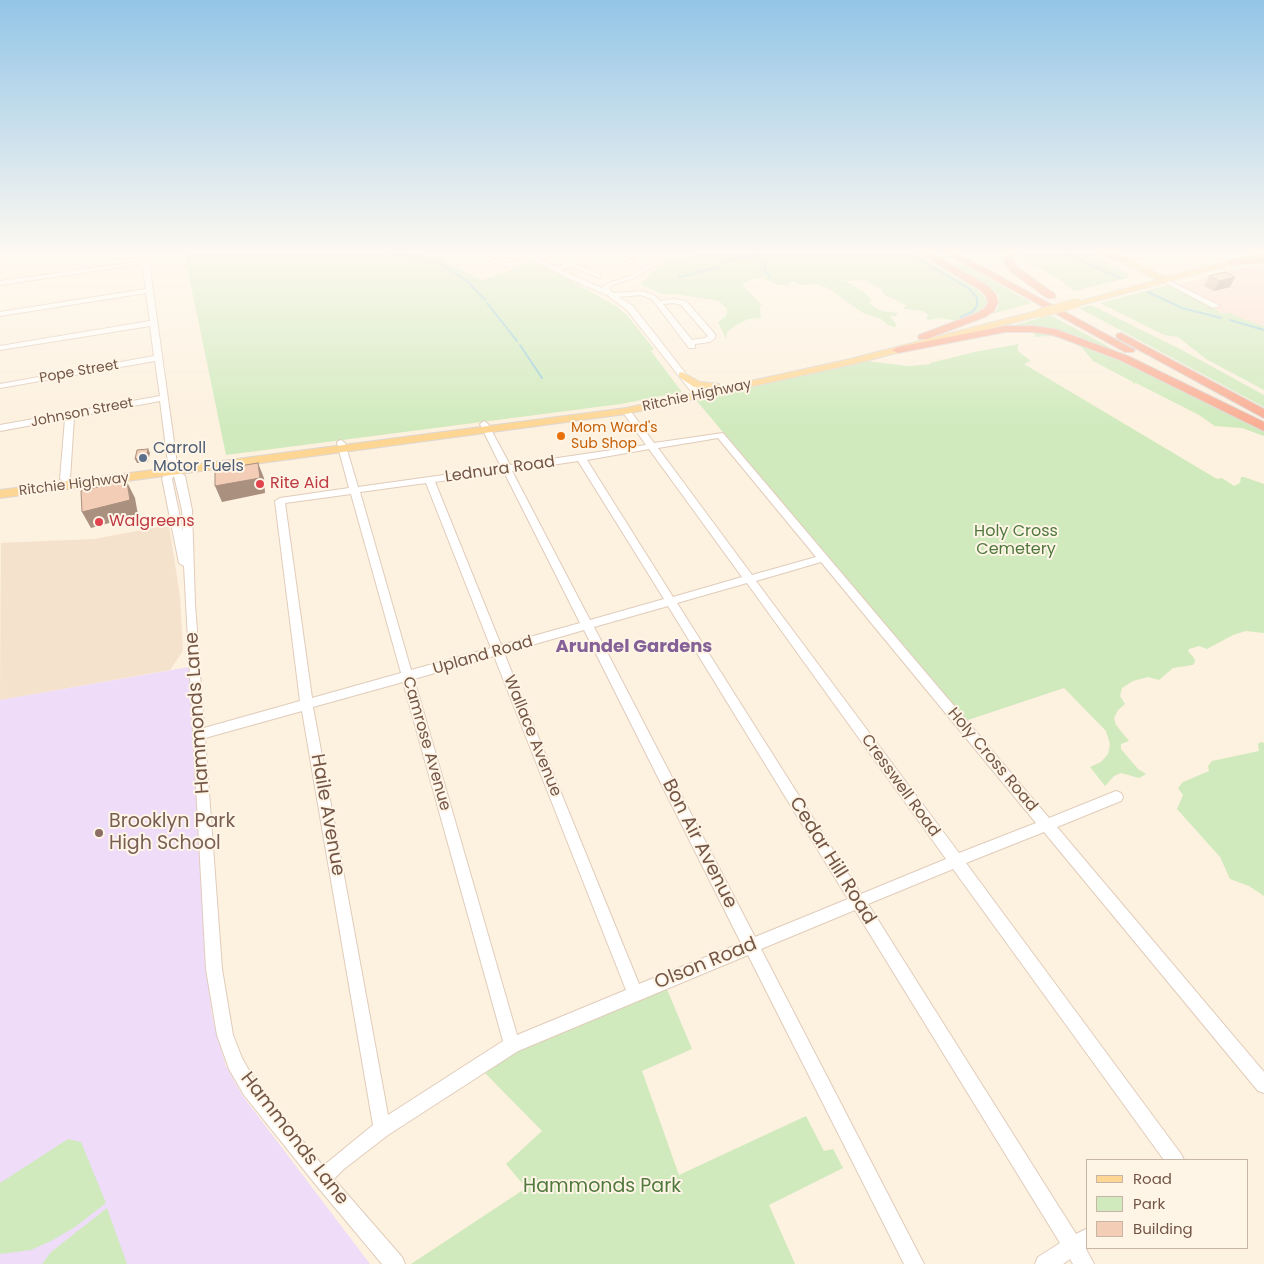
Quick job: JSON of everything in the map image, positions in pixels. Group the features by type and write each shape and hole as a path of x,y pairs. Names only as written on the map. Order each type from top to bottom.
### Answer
{"highway":[{"path":"922,338 987,311"},
{"path":"1056,311 1264,426"},
{"path":"1074,311 1264,414"},
{"path":"1076,311 1087,318"},
{"path":"898,350 1005,329 1033,328 1055,332 1130,361 1264,426"}],"main road":[{"name":"Ritchie Highway","path":"486,427 697,394 715,386 922,338 1020,311"},
{"name":"Ritchie Highway","path":"0,494 173,468 486,427 626,411 898,350 1048,311"},
{"path":"682,374 698,384 715,386"},
{"name":"Ritchie Highway","path":"0,488 173,468"}],"street":[{"path":"0,314 19,311"},
{"path":"153,311 173,468"},
{"path":"631,311 697,394"},
{"path":"664,311 691,344 707,340 712,336 690,311"},
{"path":"0,348 154,323"},
{"name":"Pope Street","path":"0,386 159,358"},
{"name":"Johnson Street","path":"0,428 164,398"},
{"name":"Cresswell Road","path":"626,411 1174,1159"},
{"path":"65,479 70,415"},
{"name":"Bon Air Avenue","path":"486,427 914,1264"},
{"name":"Lednura Road","path":"280,501 581,458 720,435"},
{"name":"Holy Cross Road","path":"720,435 1264,1085"},
{"name":"Camrose Avenue","path":"342,446 512,1045"},
{"name":"Cedar Hill Road","path":"581,458 858,902 1080,1242 1084,1264"},
{"name":"Hammonds Lane","path":"189,582 167,478 173,468 180,476 187,510 189,582 214,969 225,1035 235,1063 250,1089 389,1262"},
{"name":"Wallace Avenue","path":"429,479 636,993"},
{"path":"171,499 175,500 180,509 187,510"},
{"name":"Haile Avenue","path":"280,501 307,705 382,1128"},
{"path":"174,514 179,517 182,535 188,538"},
{"name":"Upland Road","path":"199,735 407,678 824,558"},
{"name":"Olson Road","path":"322,1179 338,1162 382,1128 512,1045 956,861 1116,798"},
{"path":"1045,1264 1080,1242"}],"shaded area":[{"path":"1214,311 1264,311 1264,326 1222,315"},
{"path":"169,525 180,597 183,651 170,670 0,700 1,543 94,539"},
{"name":"Brooklyn Park High School","path":"189,667 206,967 212,1015 226,1066 242,1095 370,1264 0,1264 0,700"}],"green space":[{"path":"196,311 622,311 654,349 651,351 682,392 621,404 226,455"},
{"path":"727,311 760,311 761,318 748,319 735,326 727,332 726,339 718,322 727,315"},
{"path":"860,311 898,313 896,316 890,316 897,326 888,325 881,319"},
{"path":"923,311 979,311 975,315 959,321 938,318 926,319 928,315"},
{"path":"1085,311 1103,311 1182,350 1264,395 1264,407"},
{"path":"1116,311 1218,311 1221,313 1231,313 1264,326 1264,390 1206,359 1178,337 1164,335"},
{"path":"1050,315 1113,349 1051,329 1015,325"},
{"path":"1029,332 1055,333 1133,366 1264,432 1264,436 1242,428 1215,426 1199,415 1136,383 1133,384 1133,382 1093,361 1082,348 1069,341 1051,336 1034,337 1036,335"},
{"name":"Holy Cross Cemetery","path":"1019,344 1017,348 1019,352 1031,361 1024,364 1217,479 1222,478 1234,486 1240,483 1241,477 1264,484 1264,633 1246,631 1233,635 1207,649 1199,646 1189,649 1188,651 1195,662 1193,665 1173,668 1159,680 1148,677 1133,681 1122,688 1120,696 1125,704 1118,710 1114,718 1116,725 1129,741 1121,744 1121,749 1138,769 1146,774 1139,778 1121,773 1114,776 1105,786 1090,767 1101,762 1108,754 1110,744 1106,731 1064,688 965,721 696,400 867,361 908,366 931,364 974,352"},
{"path":"1264,743 1264,896 1249,886 1230,879 1220,857 1177,809 1183,795 1178,788 1183,782 1209,771 1208,766 1212,761 1259,751 1258,744"},
{"name":"Hammonds Park","path":"666,987 692,1049 642,1071 679,1175 806,1116 824,1151 833,1149 843,1168 769,1205 795,1264 411,1264 526,1188 506,1164 542,1131 482,1070 526,1046"},
{"path":"68,1139 81,1142 106,1203 75,1227 51,1241 31,1250 0,1254 0,1183"},
{"path":"107,1208 127,1264 42,1264 51,1252"}],"building":[{"path":"148,449 146,458 135,459 137,450"},
{"path":"258,463 260,478 215,486 215,470"},
{"path":"122,481 127,482 130,500 82,512 81,491"}],"waterway":[{"path":"493,311 517,341"},
{"path":"961,317 973,311"},
{"path":"1194,311 1221,318"},
{"path":"1230,320 1264,330"},
{"path":"520,345 542,378"}],"place":[{"name":"Mom Ward's Sub Shop","path":"561,436"},
{"name":"Carroll Motor Fuels","path":"143,458"},
{"name":"Rite Aid","path":"260,484"},
{"name":"Walgreens","path":"99,522"},
{"name":"Brooklyn Park High School","path":"99,833"}],"district":[{"name":"Arundel Gardens","path":"634,647"}]}
